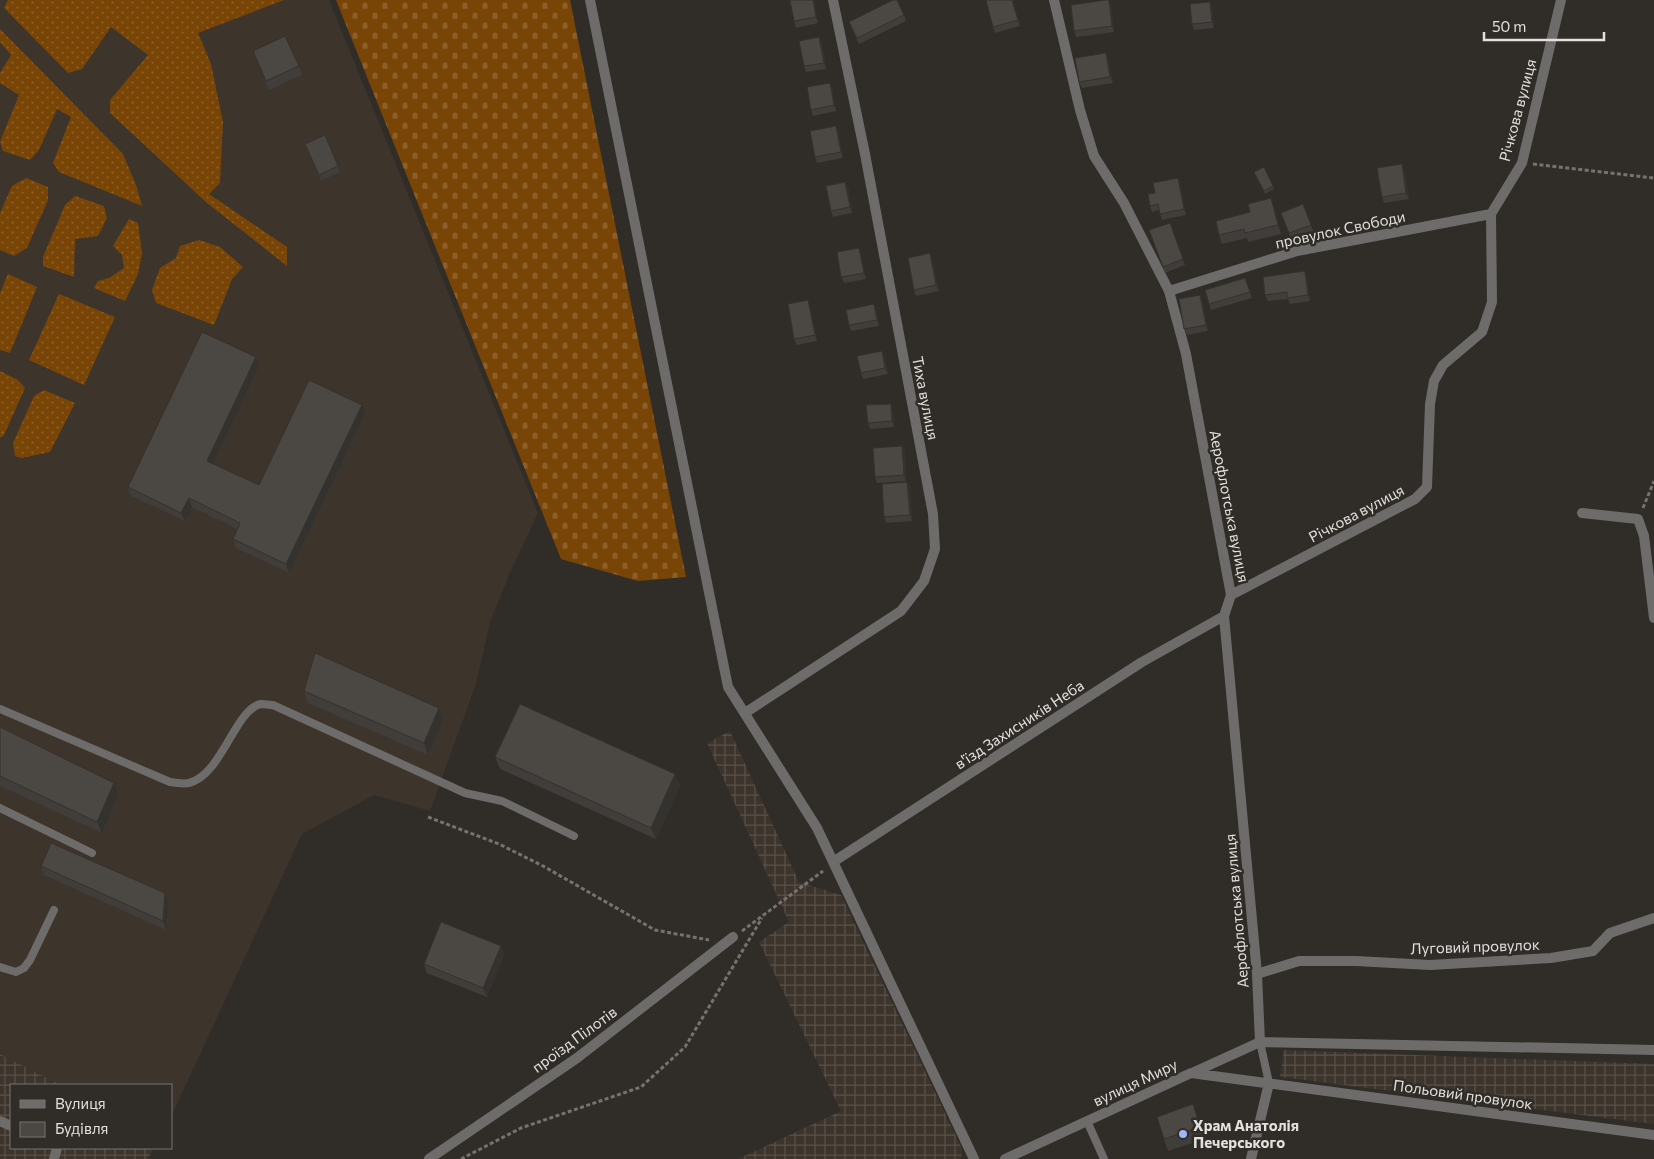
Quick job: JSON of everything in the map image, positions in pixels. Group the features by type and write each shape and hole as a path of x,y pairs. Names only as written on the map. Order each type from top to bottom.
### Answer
{"street":[{"path":"590,0 728,687 817,828 974,1159"},
{"name":"Тиха вулиця","path":"744,713 901,611 924,581 935,549 933,514 865,154 832,0"},
{"name":"Аерофлотська вулиця","path":"1054,0 1080,110 1094,156 1124,203 1169,291 1186,354 1231,595 1224,616 1257,974 1260,1042"},
{"name":"Річкова вулиця","path":"1231,595 1415,499 1426,487 1430,404 1434,381 1444,366 1482,332 1492,302 1491,214 1522,163 1561,0"},
{"name":"провулок Свободи","path":"1169,291 1297,251 1491,214"},
{"path":"1582,513 1638,518 1644,536 1654,618"},
{"name":"в'їзд Захисників Неба","path":"833,862 1142,662 1224,616"},
{"name":"Луговий провулок","path":"1257,974 1299,961 1356,961 1430,965 1551,958 1594,951 1610,933 1654,918"},
{"name":"проїзд Пілотів","path":"429,1159 577,1058 733,937"},
{"path":"1191,1073 1260,1042 1654,1050"},
{"name":"вулиця Миру","path":"1005,1159 1191,1073 1269,1083"},
{"path":"1251,1159 1269,1083"},
{"name":"Польовий провулок","path":"1269,1083 1654,1136"}],"lane":[{"path":"0,710 170,782 189,783 204,776 216,761 237,726 249,712 260,704 273,705 465,794 502,801 574,836"},
{"path":"0,808 92,852"},
{"path":"0,967 16,972 24,968 30,960 54,910"},
{"path":"1260,1042 1269,1083"},
{"path":"1087,1121 1104,1159"}],"path":[{"path":"1522,163 1654,178"},
{"path":"1638,518 1654,481"},
{"path":"428,817 499,844 543,866 655,930 718,942 733,937 818,876 833,862"},
{"path":"461,1159 521,1128 641,1087 685,1047 764,915"}],"shaded area":[{"path":"0,0 329,0 538,513 490,622 476,684 430,811 374,795 302,834 172,1115 172,1084 59,1084 0,1054"},
{"path":"730,731 799,882 841,895 962,1149 961,1159 738,1159 841,1111 759,942 789,922 707,743"},
{"path":"1284,1050 1654,1064 1654,1124 1280,1077"},
{"path":"0,1054 59,1084 10,1084 10,1149 153,1149 148,1159 0,1159"}],"green space":[{"path":"8,0 284,0 198,33 211,64 223,122 220,183 209,194 287,247 287,266 207,203 110,113 110,100 148,55 111,27 82,69 68,73 4,8"},
{"path":"336,0 570,0 686,577 638,581 561,559"},
{"path":"0,29 123,154 136,185 142,206 59,172 53,163 71,117 57,109 39,150 30,160 3,151 0,142 19,95 0,83 0,73 11,55 0,42"},
{"path":"26,178 48,187 48,200 27,248 14,256 0,250 0,213 12,186"},
{"path":"75,196 104,206 107,218 98,236 75,239 74,277 43,266 43,257 65,205"},
{"path":"129,219 138,223 142,253 138,274 125,301 94,288 98,281 109,278 124,268 122,255 113,246"},
{"path":"199,240 220,247 243,267 232,279 214,325 156,303 152,290 160,268 176,258 180,246"},
{"path":"8,274 37,287 10,353 0,350 0,293"},
{"path":"59,294 115,317 84,385 29,360"},
{"path":"0,371 18,380 25,388 4,435 0,438"},
{"path":"44,390 75,403 50,452 22,458 15,456 13,443 34,396"}],"building":[{"path":"790,0 813,0 816,17 794,21"},
{"path":"893,0 897,0 904,15 857,38 849,22"},
{"path":"986,0 1012,0 1018,20 993,27"},
{"path":"1109,0 1112,26 1074,31 1071,5"},
{"path":"1210,2 1212,22 1192,24 1190,4"},
{"path":"285,36 299,66 266,81 253,51"},
{"path":"819,37 824,63 804,66 799,41"},
{"path":"1106,53 1110,77 1079,82 1075,58"},
{"path":"830,83 834,105 811,110 807,87"},
{"path":"836,126 841,152 815,157 810,131"},
{"path":"325,135 338,166 319,175 305,144"},
{"path":"1402,164 1406,193 1382,197 1377,168"},
{"path":"1264,167 1273,186 1264,191 1254,172"},
{"path":"1178,178 1184,209 1160,214 1158,204 1150,206 1148,194 1155,193 1153,183"},
{"path":"845,182 850,207 831,211 826,186"},
{"path":"1271,198 1278,225 1245,233 1244,229 1219,235 1216,221 1250,212 1248,204"},
{"path":"1303,204 1311,225 1289,233 1281,213"},
{"path":"1170,223 1183,259 1163,267 1149,230"},
{"path":"859,248 864,273 841,277 837,252"},
{"path":"930,253 936,285 914,290 908,258"},
{"path":"1305,271 1308,295 1287,298 1287,292 1265,295 1263,277"},
{"path":"1245,278 1250,292 1209,304 1205,290"},
{"path":"1200,295 1206,325 1184,329 1179,299"},
{"path":"808,300 815,335 794,339 788,304"},
{"path":"874,304 877,320 849,325 846,310"},
{"path":"202,332 256,357 207,461 259,485 309,380 362,405 286,564 233,539 240,523 189,498 181,513 128,487"},
{"path":"882,351 885,368 861,373 857,356"},
{"path":"891,404 892,421 868,423 866,405"},
{"path":"902,446 904,475 875,477 873,448"},
{"path":"907,482 910,515 884,517 882,484"},
{"path":"315,653 439,708 424,743 304,691"},
{"path":"520,704 675,774 651,828 495,757"},
{"path":"0,727 114,783 97,822 0,776"},
{"path":"51,843 165,893 163,921 41,866"},
{"path":"441,922 501,946 483,988 424,964"},
{"path":"1193,1104 1200,1127 1164,1139 1157,1117"}],"place":[{"name":"Храм Анатолія Печерського","path":"1183,1134"}]}
